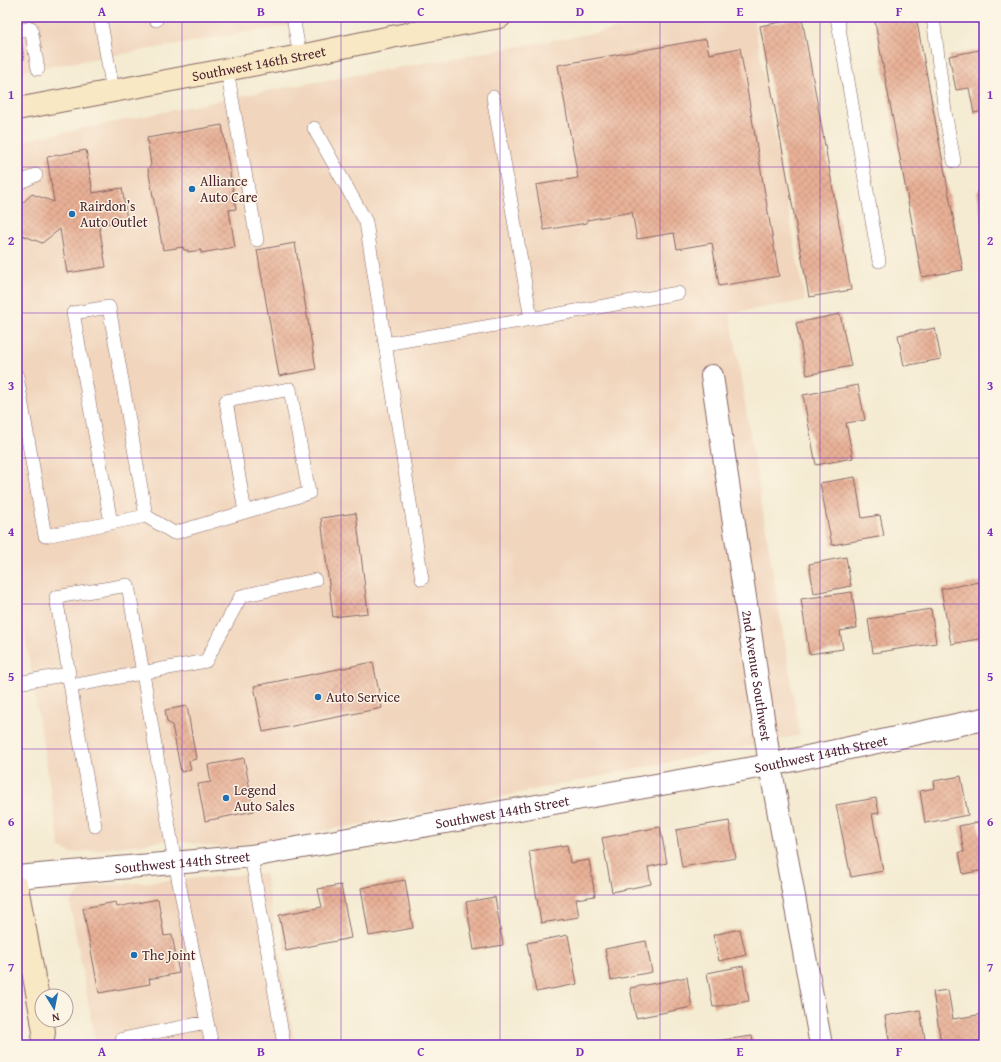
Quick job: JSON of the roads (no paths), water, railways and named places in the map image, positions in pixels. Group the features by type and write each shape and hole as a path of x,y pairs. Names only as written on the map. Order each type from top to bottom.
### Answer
{"street":[{"name":"Southwest 146th Street","path":"17,109 500,17"},
{"name":"2nd Avenue Southwest","path":"712,376 770,765 821,1045"},
{"name":"Southwest 144th Street","path":"17,877 251,856 770,765 984,719"},
{"path":"17,887 45,1032"}],"lane":[{"path":"100,17 113,91"},
{"path":"293,17 300,56"},
{"path":"837,17 879,261"},
{"path":"932,17 954,161"},
{"path":"17,31 30,28 38,69"},
{"path":"227,70 257,240"},
{"path":"492,97 531,319"},
{"path":"314,128 366,222 422,579"},
{"path":"17,184 36,175"},
{"path":"385,344 678,293"},
{"path":"111,523 74,313 109,307 146,516"},
{"path":"17,376 45,536 146,516 174,533 245,512 309,493 290,388 226,401 245,512"},
{"path":"17,683 70,680 143,673 206,661 241,596 315,580"},
{"path":"95,826 56,597 128,584 174,863 212,1045"},
{"path":"251,856 284,1045"},
{"path":"123,1045 122,1039 207,1022"}],"place":[{"name":"Alliance Auto Care","path":"192,189"},
{"name":"Rairdon’s Auto Outlet","path":"72,214"},
{"name":"Auto Service","path":"318,697"},
{"name":"Legend Auto Sales","path":"226,798"},
{"name":"The Joint","path":"134,955"}]}
